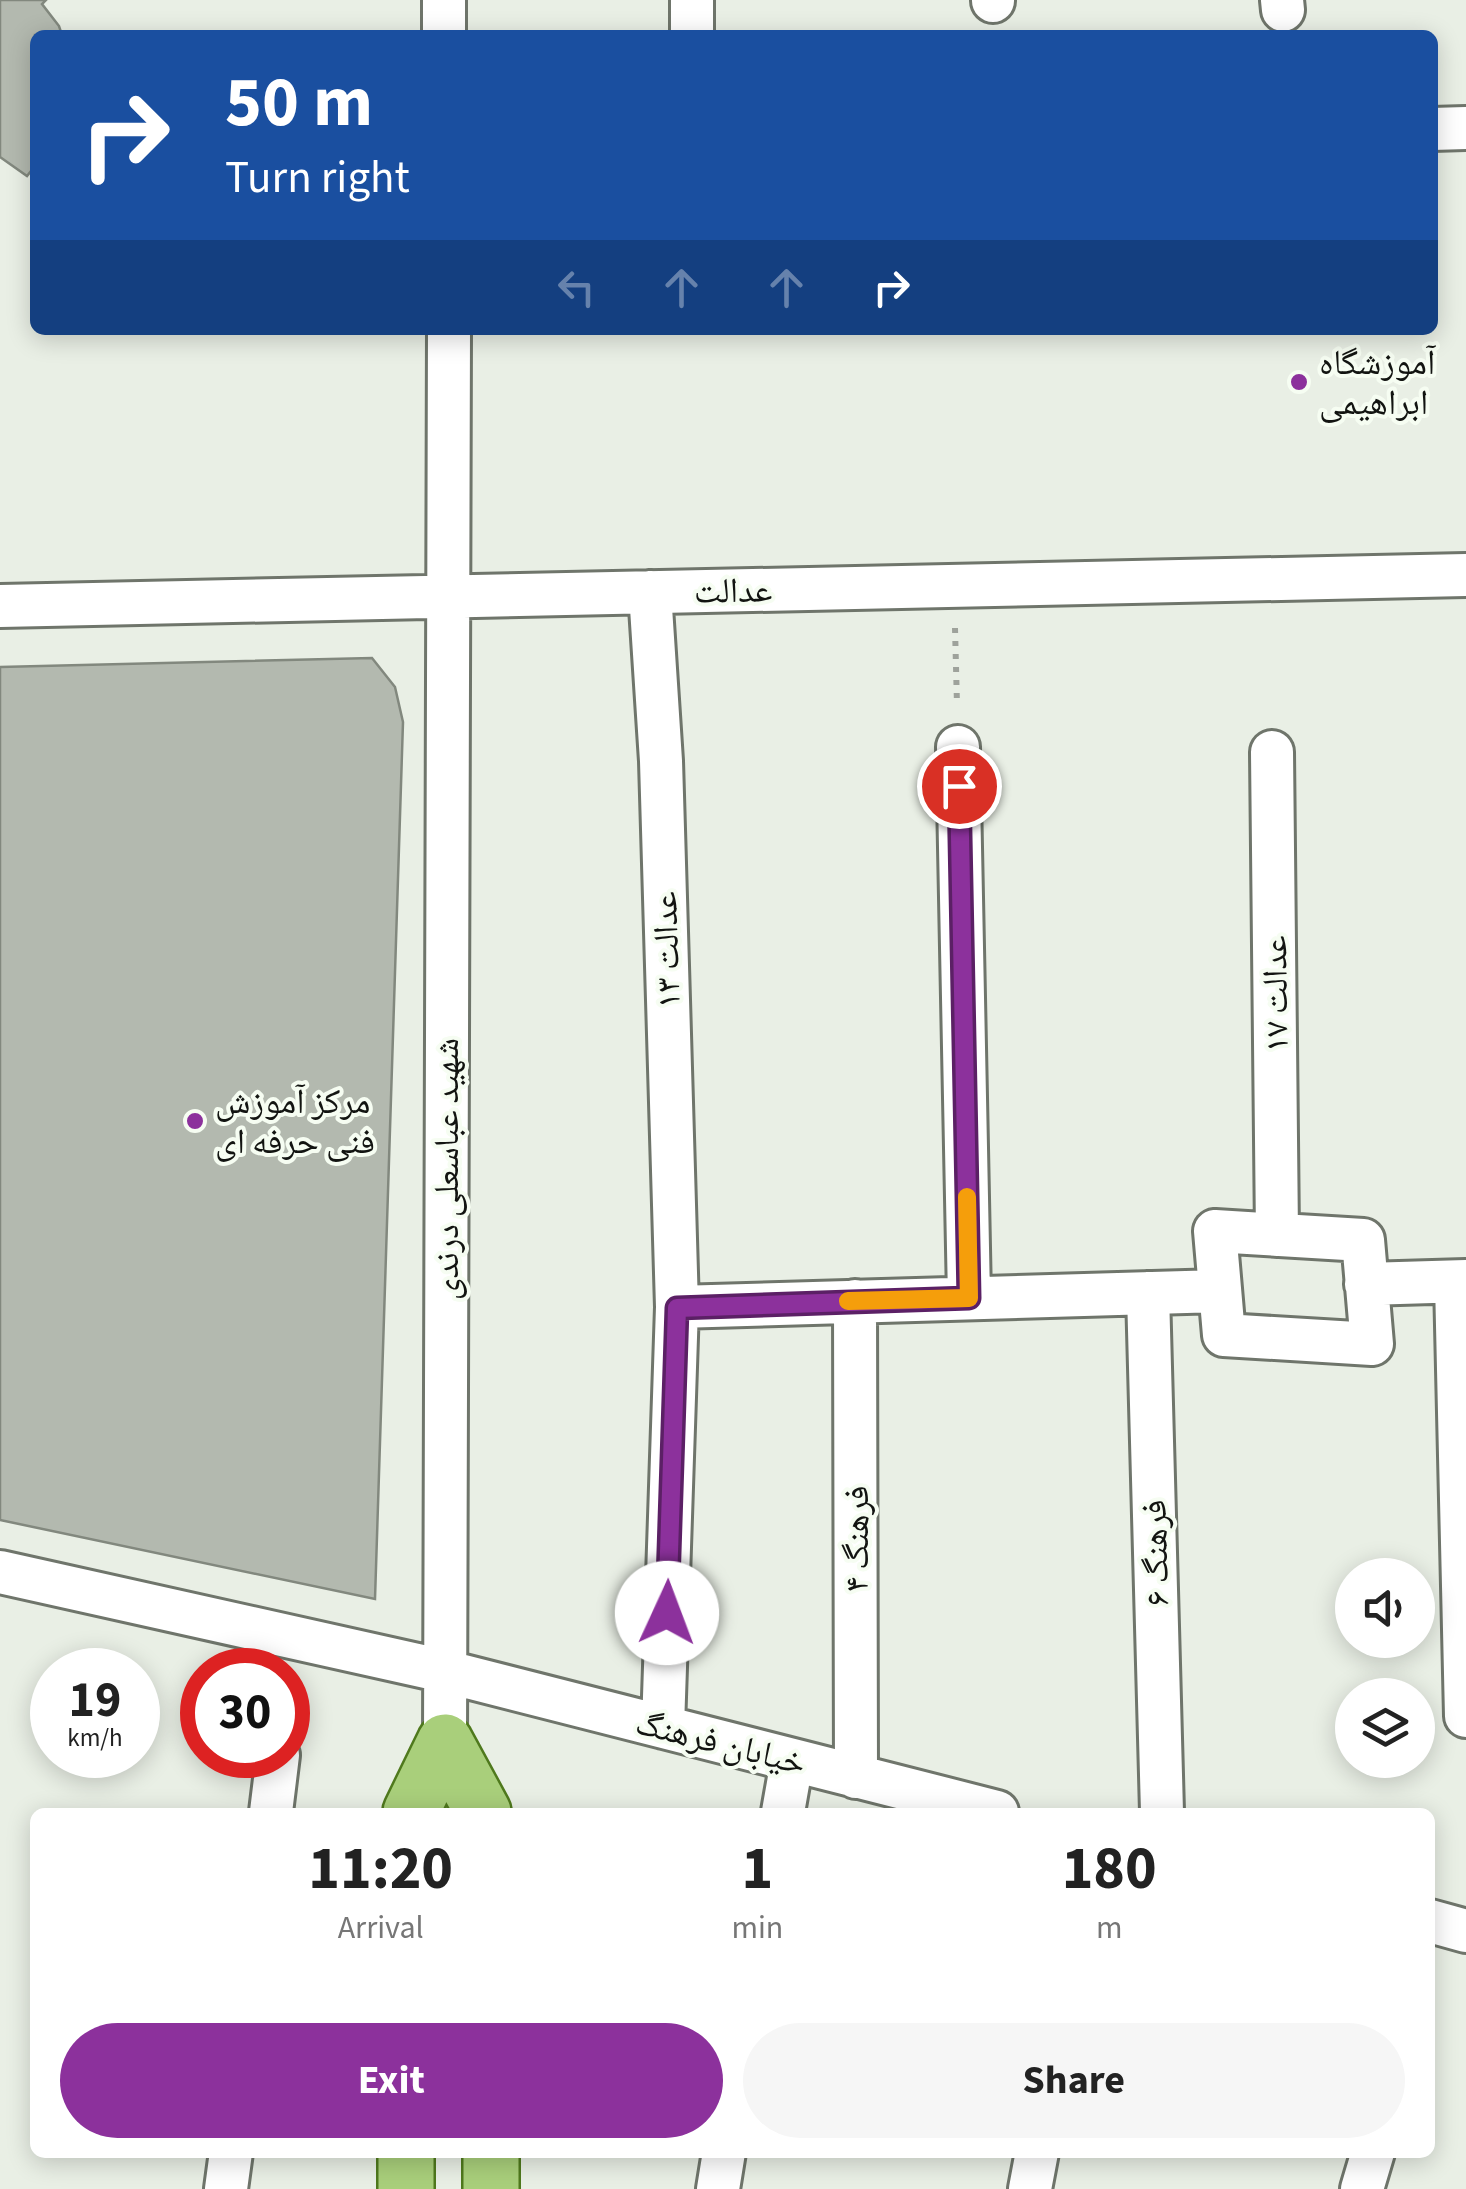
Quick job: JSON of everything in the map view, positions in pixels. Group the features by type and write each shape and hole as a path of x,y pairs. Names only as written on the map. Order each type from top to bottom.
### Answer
{"main road":[{"path":"412,1808 445,1742"},
{"path":"445,1742 481,1808"},
{"path":"406,2158 406,2189"},
{"path":"491,2158 492,2189"}],"street":[{"path":"444,0 444,30"},
{"path":"692,0 692,30"},
{"path":"1438,129 1466,128"},
{"name":"شهید عباسعلی درندی","path":"445,1742 449,335"},
{"name":"عدالت","path":"0,606 1466,575"},
{"name":"عدالت ۱۳","path":"650,592 661,761 677,1308 664,1727"},
{"path":"958,746 969,1298"},
{"name":"عدالت ۱۷","path":"1272,752 1278,1234"},
{"path":"1215,1230 1363,1240 1366,1284 1372,1344 1224,1334 1215,1230"},
{"path":"1366,1284 1461,1282 1466,1716"},
{"path":"677,1308 1220,1291"},
{"name":"فرهنگ ۶","path":"1148,1293 1162,1808"},
{"name":"فرهنگ ۴","path":"855,1301 856,1777"},
{"name":"خیابان فرهنگ","path":"0,1572 256,1648"},
{"name":"خیابان فرهنگ","path":"310,1660 444,1671 982,1808"},
{"path":"784,1808 792,1761"},
{"path":"271,1808 275,1778"},
{"path":"226,2189 229,2158"},
{"path":"718,2189 723,2158"},
{"path":"1030,2189 1036,2158"},
{"path":"1362,2189 1371,2158"}],"path":[{"path":"954,585 958,746"}],"building":[{"path":"0,0 46,0 42,4 60,30 30,30 30,172 27,176 0,157"},
{"name":"مرکز آموزش فنی حرفه ای","path":"372,658 395,687 403,722 375,1599 0,1520 0,667"}],"slow traffic":[{"path":"848,1301 969,1298 967,1197"}],"place":[{"name":"آموزشگاه ابراهیمی","path":"1299,382"},
{"name":"مرکز آموزش فنی حرفه ای","path":"195,1121"}],"route":[{"path":"667,1613 677,1308 969,1298 959,786"}]}
